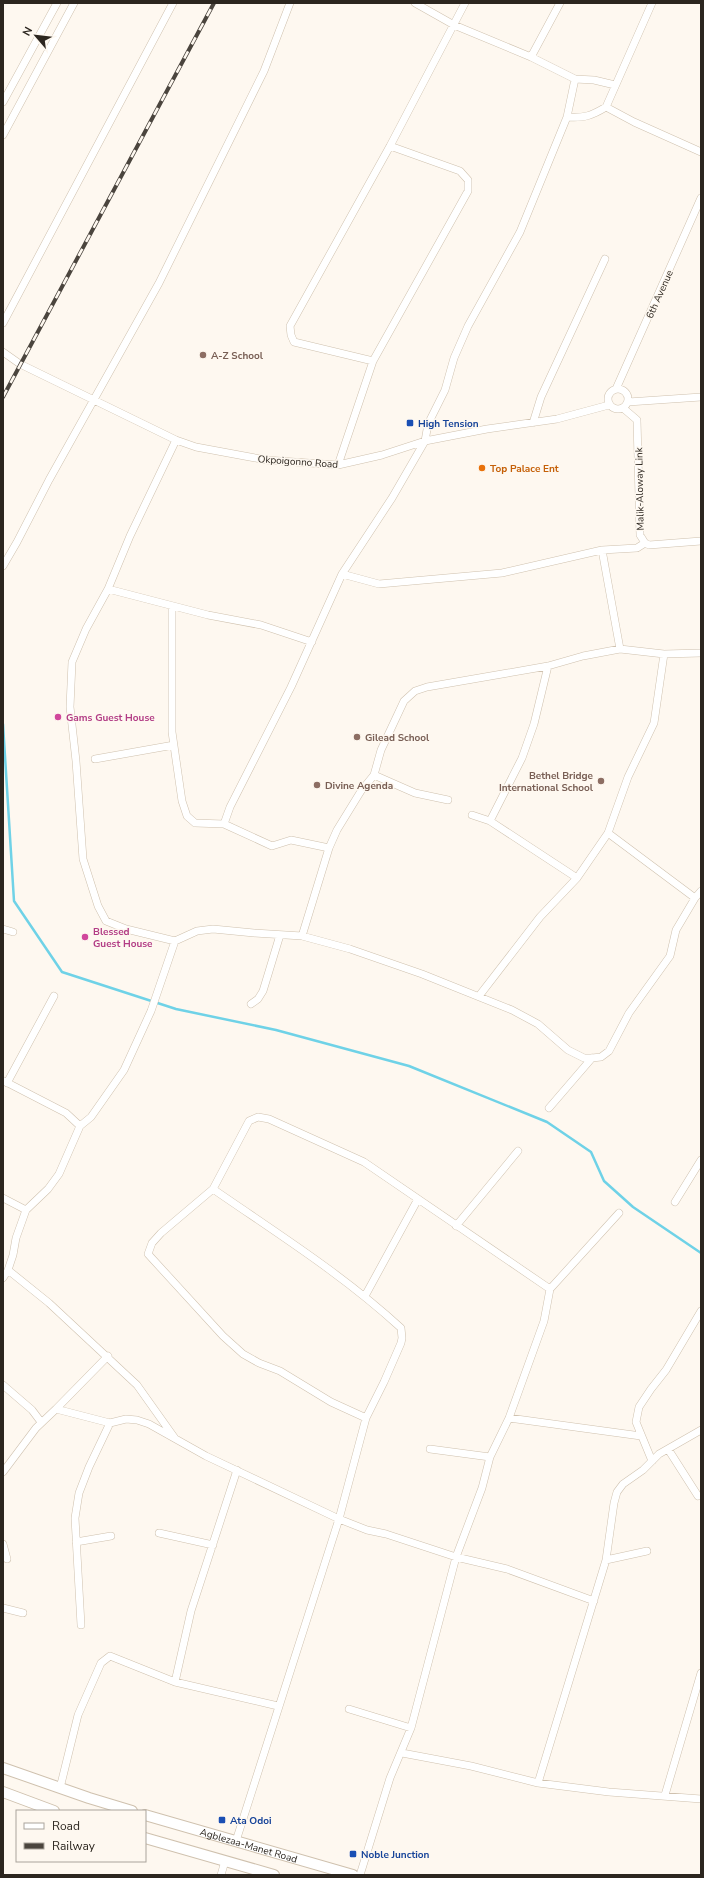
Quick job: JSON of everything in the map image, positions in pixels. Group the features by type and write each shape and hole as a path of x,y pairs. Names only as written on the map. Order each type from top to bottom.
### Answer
{"main road":[{"path":"3,1768 129,1810"},
{"path":"3,1792 51,1810"},
{"name":"Agblezaa-Manet Road","path":"146,1815 353,1875"},
{"name":"Agblezaa-Manet Road","path":"146,1838 274,1875"}],"street":[{"path":"3,102 57,3"},
{"path":"3,135 74,3"},
{"path":"3,323 173,3"},
{"path":"3,566 92,400 158,284 264,71 290,3"},
{"path":"415,3 454,25 531,57 575,79 594,80 615,85"},
{"path":"373,360 294,342 290,335 290,326 390,146 465,3"},
{"path":"531,57 560,3"},
{"path":"566,117 580,118 590,116 606,106 652,3"},
{"path":"224,824 230,807 312,642 342,574 392,498 425,441 428,424 445,390 454,358 468,326 520,232 566,117 575,79"},
{"path":"606,106 634,122 701,152"},
{"path":"338,465 373,360 468,191 468,180 460,171 390,146"},
{"name":"6th Avenue","path":"609,405 608,397 616,390 701,198"},
{"path":"534,423 541,397 605,259"},
{"name":"Okpoigonno Road","path":"3,352 20,364 176,440 196,447 266,460 338,465 382,455 425,441 557,419 609,405"},
{"path":"616,390 625,392 626,405"},
{"path":"609,405 618,410 626,405 701,397"},
{"name":"Malik-Aloway Link","path":"626,405 638,420 640,535 644,543 701,541"},
{"path":"176,440 130,536 108,589 86,628 72,662 70,707 76,761 83,858 98,906 106,920 126,929 175,941 197,931 213,928 302,936 350,949 479,996 512,1010 538,1024 568,1050 584,1058 592,1058 601,1057 609,1051 629,1013 670,956 676,930 695,898 701,891"},
{"path":"342,574 379,584 502,572 602,550 637,548 644,543"},
{"path":"602,550 620,649"},
{"path":"108,589 208,615 261,625 312,642"},
{"path":"172,606 174,745 182,801 187,816 195,823 224,824 272,846 291,840 329,848"},
{"path":"302,936 329,848 337,830 361,791 374,775 381,750 390,729 404,701 415,691 427,687 548,666 583,656 620,649 664,654 701,653"},
{"path":"479,996 540,917 577,878 608,833 628,777 654,723 664,654"},
{"path":"490,821 522,758 534,724 548,666"},
{"path":"95,759 174,745"},
{"path":"374,775 415,793 448,800"},
{"path":"472,814 490,821 577,878"},
{"path":"608,833 695,898"},
{"path":"3,929 13,932"},
{"path":"251,1004 258,999 263,992 280,935"},
{"path":"3,1278 8,1270 13,1255 16,1238 26,1210 48,1189 59,1174 80,1126 91,1117 116,1082 151,1011 175,941"},
{"path":"54,996 5,1082 66,1113 80,1126"},
{"path":"549,1108 592,1058"},
{"path":"366,1418 331,1402 280,1371 259,1363 243,1354 223,1336 150,1259 148,1254 152,1243 161,1233 213,1189 250,1121 258,1117 269,1119 364,1162 456,1226 550,1288"},
{"path":"456,1226 518,1151"},
{"path":"675,1202 701,1160"},
{"path":"213,1189 311,1255 365,1296 401,1328 402,1338 384,1382 366,1418 339,1520 278,1706 236,1841"},
{"path":"3,1198 26,1210"},
{"path":"365,1296 418,1199"},
{"path":"360,1875 390,1778 402,1753 411,1728 456,1557 482,1488 490,1457 509,1418 544,1321 550,1288 619,1213"},
{"path":"8,1270 108,1356 137,1384 176,1439"},
{"path":"652,1461 636,1422 639,1406 666,1370 701,1311"},
{"path":"3,1472 41,1422 56,1409 108,1356"},
{"path":"3,1385 32,1410 41,1422"},
{"path":"56,1409 110,1424 126,1420 137,1420 149,1424 237,1470 339,1520 456,1557 507,1569 594,1601"},
{"path":"509,1418 641,1436"},
{"path":"81,1625 75,1518 79,1493 89,1467 110,1424"},
{"path":"538,1782 606,1560 617,1492 623,1484 659,1454 701,1430"},
{"path":"430,1449 490,1457"},
{"path":"668,1449 698,1496"},
{"path":"175,1682 191,1611 237,1470"},
{"path":"158,1534 213,1545"},
{"path":"76,1542 111,1536"},
{"path":"3,1544 7,1558"},
{"path":"606,1560 647,1550"},
{"path":"3,1608 23,1613"},
{"path":"60,1788 75,1722 101,1663 110,1656 175,1682 278,1706"},
{"path":"665,1795 697,1696 701,1673"},
{"path":"348,1709 411,1728"},
{"path":"402,1753 471,1766 538,1782 608,1792 665,1795 701,1799"},
{"path":"221,1875 225,1861"}],"waterway":[{"path":"3,724 14,901 62,972 176,1009 276,1030 409,1066 547,1122 591,1152 604,1181 633,1207 701,1253"}],"railway":[{"path":"3,397 214,3"}],"place":[{"name":"A-Z School","path":"203,355"},
{"name":"High Tension","path":"410,423"},
{"name":"Top Palace Ent","path":"482,468"},
{"name":"Gams Guest House","path":"58,717"},
{"name":"Gilead School","path":"357,737"},
{"name":"Bethel Bridge International School","path":"601,781"},
{"name":"Divine Agenda","path":"317,785"},
{"name":"Blessed Guest House","path":"85,937"},
{"name":"Ata Odoi","path":"222,1820"},
{"name":"Noble Junction","path":"353,1854"}]}
